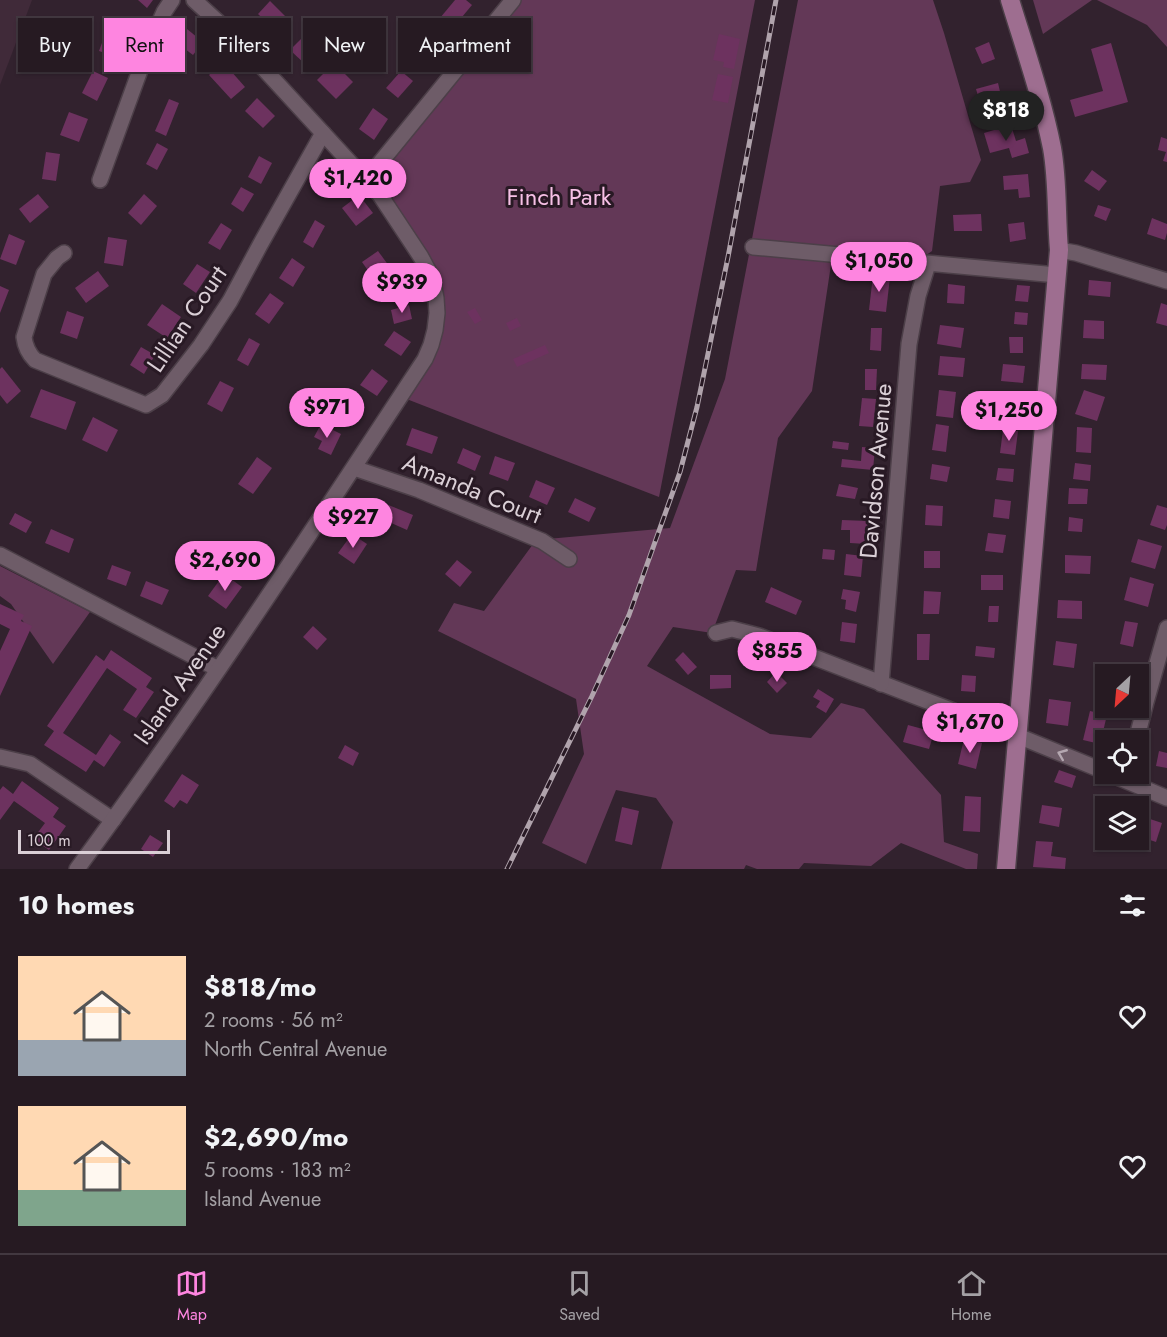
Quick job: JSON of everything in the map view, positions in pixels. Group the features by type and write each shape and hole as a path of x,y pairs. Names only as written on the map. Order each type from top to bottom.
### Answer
{"main road":[{"path":"1006,869 1059,250 1052,149 1010,0"}],"street":[{"path":"100,180 147,51 164,12 172,0"},
{"name":"Island Avenue","path":"77,869 218,669 354,468 425,359 435,330 436,298 428,270 380,195 218,22 194,0"},
{"path":"366,180 513,0"},
{"name":"Lillian Court","path":"64,253 44,274 24,337 29,354 35,360 146,405 162,395 201,345 230,301 323,133"},
{"path":"753,247 1057,275"},
{"path":"1059,250 1076,253 1167,281"},
{"name":"Davidson Avenue","path":"881,684 909,344 918,296 928,264"},
{"name":"Amanda Court","path":"354,468 419,490 542,541 569,560"},
{"path":"0,555 218,669"},
{"path":"1139,730 1167,628"},
{"path":"716,633 732,629 759,636 1095,768"},
{"path":"0,757 30,764 113,820"},
{"path":"1140,784 1167,798"}],"shaded area":[{"path":"0,0 32,0 25,18 18,18 18,37 0,85"}],"green space":[{"name":"Finch Park","path":"513,0 755,0 659,497 404,398 427,356 433,289 374,186 459,72 531,72 531,18 500,18"},
{"path":"798,0 933,0 981,160 970,182 940,186 932,251 912,265 832,258 812,391 778,438 756,571 736,570 712,633 673,627 647,666 770,734 811,738 841,703 864,709 941,795 944,842 978,854 977,869 966,869 901,843 871,866 804,863 799,869 757,869 746,865 744,869 661,869 673,822 656,798 616,790 586,864 542,843 584,754 576,699 438,631 454,603 484,611 536,540 670,528 725,379"},
{"path":"1033,0 1092,0 1043,34"},
{"path":"1097,0 1167,0 1167,47 1147,25"},
{"path":"0,566 90,612 53,664 11,604 0,596"}],"building":[{"path":"138,0 153,0 147,8"},
{"path":"455,0 466,0 472,5 461,18 440,18"},
{"path":"270,1 286,17 262,18 258,14"},
{"path":"187,29 197,37 197,50 193,55 185,49"},
{"path":"719,34 740,39 734,69 723,67 724,62 713,60"},
{"path":"104,37 104,53 99,51"},
{"path":"303,37 303,62 291,51"},
{"path":"989,42 995,59 982,64 975,48"},
{"path":"1111,43 1128,102 1075,117 1070,100 1103,91 1091,49"},
{"path":"93,71 108,78 97,101 82,93"},
{"path":"212,72 232,72 245,87 231,99 209,75"},
{"path":"325,72 343,72 353,82 336,99 317,80"},
{"path":"400,72 413,81 398,98 386,88"},
{"path":"718,74 733,77 728,103 712,100"},
{"path":"998,83 1002,100 1009,98 1012,110 1000,113 998,102 981,106 976,89"},
{"path":"257,98 275,116 263,128 245,111"},
{"path":"169,99 179,103 166,136 155,131"},
{"path":"373,108 388,119 374,140 359,129"},
{"path":"69,112 88,119 79,142 60,135"},
{"path":"1011,125 1016,141 1025,138 1029,153 1012,158 1009,148 990,153 984,133"},
{"path":"1161,137 1167,139 1167,162 1163,161 1166,152 1158,150"},
{"path":"157,143 168,149 157,170 146,164"},
{"path":"46,152 60,154 56,181 42,179"},
{"path":"259,156 272,163 261,184 248,177"},
{"path":"1092,170 1107,181 1099,191 1084,181"},
{"path":"1028,174 1030,197 1019,198 1018,189 1004,190 1003,176"},
{"path":"241,187 254,194 243,212 231,204"},
{"path":"38,194 49,207 30,223 19,209"},
{"path":"144,194 157,206 141,225 128,213"},
{"path":"359,195 373,213 356,226 342,208"},
{"path":"1098,205 1111,209 1106,221 1094,216"},
{"path":"981,214 982,231 954,231 953,215"},
{"path":"1152,218 1167,224 1165,240 1147,234"},
{"path":"315,220 325,226 313,248 303,242"},
{"path":"1024,222 1026,239 1010,242 1008,224"},
{"path":"221,223 232,230 220,250 208,243"},
{"path":"9,234 25,241 16,265 0,259"},
{"path":"108,237 127,240 123,266 104,263"},
{"path":"378,251 392,270 376,282 362,262"},
{"path":"292,258 305,267 293,287 279,278"},
{"path":"197,264 210,272 196,293 183,284"},
{"path":"98,271 109,286 86,303 75,288"},
{"path":"873,275 890,277 886,312 869,310"},
{"path":"1089,280 1111,282 1110,297 1088,295"},
{"path":"948,284 965,286 964,304 947,303"},
{"path":"1017,285 1030,286 1028,302 1015,301"},
{"path":"0,286 9,290 0,313"},
{"path":"270,293 284,303 269,324 255,314"},
{"path":"1161,303 1167,305 1167,326 1156,323"},
{"path":"162,304 181,317 167,338 147,325"},
{"path":"409,305 412,319 394,324 391,310"},
{"path":"475,308 482,320 475,324 467,312"},
{"path":"67,311 84,317 77,339 60,333"},
{"path":"1015,312 1028,313 1027,325 1014,324"},
{"path":"517,318 521,326 510,331 506,323"},
{"path":"1084,320 1104,321 1104,339 1083,338"},
{"path":"940,325 964,328 961,348 937,344"},
{"path":"871,328 882,328 881,351 870,350"},
{"path":"394,331 411,342 401,356 384,345"},
{"path":"1009,337 1023,337 1023,353 1010,353"},
{"path":"249,338 260,344 248,366 237,360"},
{"path":"545,345 549,353 517,367 513,359"},
{"path":"141,347 155,355 144,374 130,365"},
{"path":"940,356 965,358 963,377 938,375"},
{"path":"1003,364 1025,366 1023,383 1001,381"},
{"path":"1082,364 1107,365 1106,380 1081,379"},
{"path":"2,367 21,391 7,404 0,395 0,369"},
{"path":"372,369 388,381 377,396 360,385"},
{"path":"865,369 877,369 876,390 865,390"},
{"path":"220,381 234,388 222,412 207,404"},
{"path":"41,389 76,402 66,430 30,417"},
{"path":"939,390 956,392 953,418 936,416"},
{"path":"1084,390 1105,397 1097,421 1075,414"},
{"path":"862,398 876,399 873,427 859,426"},
{"path":"342,399 358,411 350,422 334,411"},
{"path":"1002,404 1021,404 1020,422 1001,421"},
{"path":"93,417 118,430 107,452 82,440"},
{"path":"321,424 341,434 331,455 318,449 322,441 314,437"},
{"path":"936,424 949,426 946,452 932,450"},
{"path":"1077,427 1092,428 1091,453 1076,452"},
{"path":"412,428 438,437 432,454 406,445"},
{"path":"1003,430 1018,431 1015,455 1000,453"},
{"path":"833,441 849,443 848,450 832,448"},
{"path":"862,447 875,448 873,470 841,467 842,459 861,461"},
{"path":"463,448 481,456 475,471 457,463"},
{"path":"495,456 515,463 508,481 489,474"},
{"path":"257,457 272,468 253,494 238,484"},
{"path":"1075,463 1091,465 1090,481 1073,479"},
{"path":"932,464 950,467 947,482 930,479"},
{"path":"998,468 1014,469 1013,482 996,480"},
{"path":"536,480 555,488 547,505 529,497"},
{"path":"839,484 858,488 855,499 836,496"},
{"path":"1069,488 1088,489 1087,504 1068,504"},
{"path":"575,498 596,508 589,522 568,512"},
{"path":"995,499 1011,501 1009,519 993,517"},
{"path":"386,504 413,515 407,530 380,518"},
{"path":"926,505 943,506 942,526 925,525"},
{"path":"1157,505 1167,508 1165,530 1150,525"},
{"path":"15,513 32,522 26,533 9,524"},
{"path":"1069,517 1083,519 1082,532 1068,531"},
{"path":"842,520 868,521 867,544 850,543 850,530 841,530"},
{"path":"51,529 74,539 69,553 45,543"},
{"path":"988,533 1006,535 1003,553 985,551"},
{"path":"352,534 367,544 354,564 338,553"},
{"path":"1138,539 1162,546 1155,569 1131,562"},
{"path":"823,549 835,550 834,560 822,559"},
{"path":"924,551 940,551 940,568 924,568"},
{"path":"846,554 863,556 861,577 844,575"},
{"path":"1065,555 1091,556 1090,574 1065,573"},
{"path":"457,560 472,572 460,587 445,574"},
{"path":"112,565 131,572 126,586 107,579"},
{"path":"224,574 242,587 226,609 208,596"},
{"path":"981,575 1003,575 1003,590 981,590"},
{"path":"1130,577 1154,584 1148,607 1124,600"},
{"path":"146,581 169,590 162,605 140,596"},
{"path":"771,587 802,601 796,615 765,602"},
{"path":"843,589 860,592 856,612 845,609 846,600 841,599"},
{"path":"924,591 941,592 939,614 923,614"},
{"path":"1058,600 1082,601 1082,619 1057,618"},
{"path":"0,604 24,615 21,621 32,626 0,696 0,651 10,629 0,624"},
{"path":"989,606 999,606 998,622 988,622"},
{"path":"1125,621 1138,623 1133,647 1120,644"},
{"path":"842,622 857,624 855,643 840,641"},
{"path":"313,626 327,639 317,650 303,637"},
{"path":"917,634 930,634 929,660 917,660"},
{"path":"1056,641 1077,644 1074,668 1053,665"},
{"path":"976,646 995,648 994,658 975,656"},
{"path":"111,650 152,678 146,687 154,692 136,718 123,710 137,689 107,668 63,733 96,755 110,734 121,742 104,767 94,760 86,772 44,745 54,731 47,726 96,655 104,661"},
{"path":"683,652 697,667 688,675 675,660"},
{"path":"776,672 787,683 777,693 767,682"},
{"path":"710,675 731,675 731,688 710,689"},
{"path":"962,675 976,676 975,692 961,691"},
{"path":"818,689 834,699 826,713 816,707 820,701 813,697"},
{"path":"1049,699 1071,702 1068,726 1046,723"},
{"path":"1090,711 1095,712 1095,718 1106,718 1103,730 1095,730 1095,743 1083,740"},
{"path":"908,725 934,732 929,749 903,742"},
{"path":"964,739 982,743 976,769 958,764"},
{"path":"345,745 359,753 353,766 338,758"},
{"path":"1159,751 1167,753 1167,768 1156,766"},
{"path":"1059,770 1076,776 1072,788 1054,782"},
{"path":"182,774 199,785 187,804 180,800 174,808 164,801"},
{"path":"22,781 59,808 53,817 66,826 49,850 33,839 45,823 14,801 0,820 0,790 3,786 13,794"},
{"path":"965,796 981,797 980,832 963,831"},
{"path":"1042,805 1062,808 1059,827 1039,823"},
{"path":"622,807 639,811 632,845 615,841"},
{"path":"1149,819 1162,823 1156,842 1149,840"},
{"path":"150,835 163,843 153,857 141,849"},
{"path":"1036,841 1053,842 1051,856 1066,858 1065,869 1033,867"}],"railway":[{"path":"507,869 629,615 680,472 697,407 728,257 776,0"}]}
